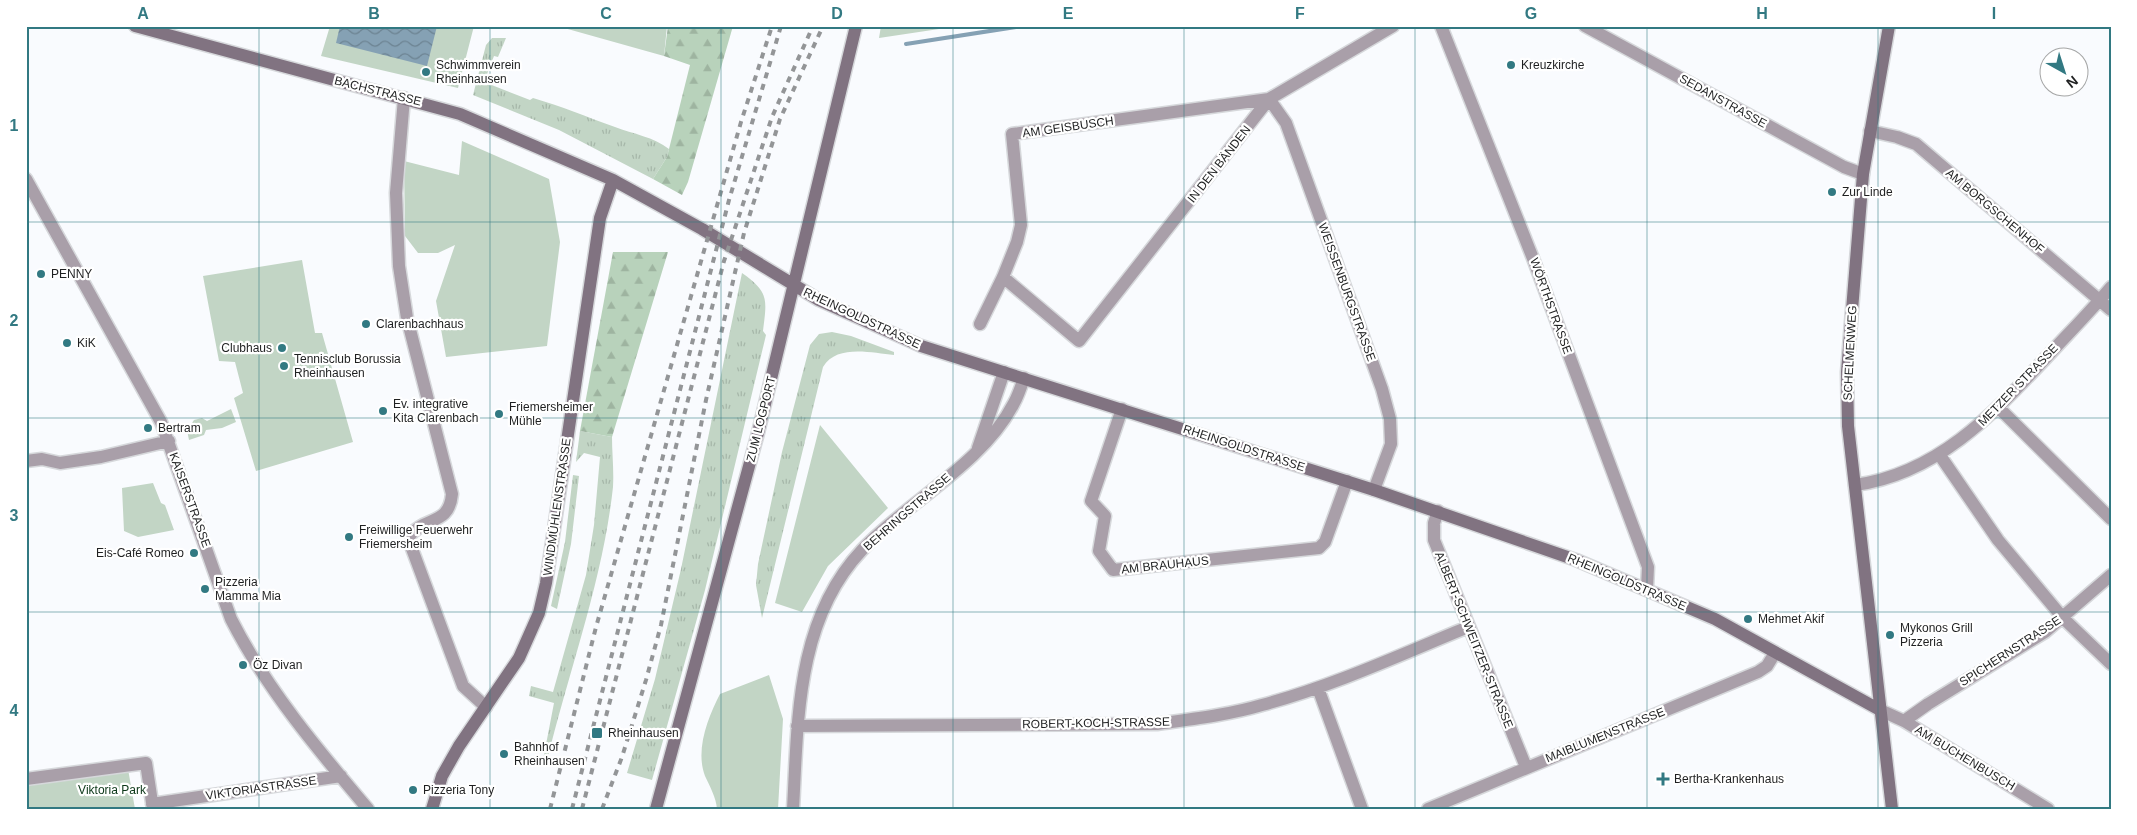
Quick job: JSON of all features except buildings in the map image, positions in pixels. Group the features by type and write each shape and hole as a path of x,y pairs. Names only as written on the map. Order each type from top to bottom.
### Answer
{"street":[{"name":"BACHSTRASSE","path":"135,26 460,114 613,180"},
{"name":"ZUM LOGPORT","path":"656,809 755,443 856,26"},
{"name":"IN DEN BÄNDEN","path":"1003,277 1079,341 1269,99 1393,26"},
{"name":"WÖRTHSTRASSE","path":"1441,26 1534,261 1648,567 1646,589"},
{"name":"SEDANSTRASSE","path":"1585,26 1839,164 1862,174"},
{"name":"SCHELMENWEG","path":"1889,26 1862,174 1847,372 1848,426 1892,809"},
{"path":"404,98 396,193 399,266 407,318 452,494 451,506 444,516 415,529 408,538 463,686 486,707"},
{"name":"AM GEISBUSCH","path":"980,324 1003,277 1017,242 1021,224 1012,134 1269,99"},
{"name":"WEISSENBURGSTRASSE","path":"1269,99 1286,123 1382,389 1390,419 1391,444 1374,490"},
{"name":"AM BORGSCHENHOF","path":"1870,131 1897,137 1916,144 2111,310"},
{"name":"KAISERSTRASSE","path":"26,179 144,388 169,441 231,619 245,646 300,725 368,809"},
{"name":"RHEINGOLDSTRASSE","path":"613,180 702,229 820,300 921,346 1374,490 1576,560 1715,619 1880,710"},
{"name":"WINDMÜHLENSTRASSE","path":"432,809 442,776 458,746 519,658 539,613 546,583 600,218 613,180"},
{"name":"METZER STRASSE","path":"1855,485 1892,478 1912,470 1971,432 1999,408 2111,287"},
{"name":"BEHRINGSTRASSE","path":"977,450 1004,372"},
{"name":"BEHRINGSTRASSE","path":"793,809 797,726 806,658 818,620 846,569 880,533 954,471 997,429 1014,403 1024,378"},
{"path":"1999,408 2111,519"},
{"name":"AM BRAUHAUS","path":"1122,409 1091,501 1105,516 1099,551 1113,570 1319,548 1325,542 1347,482"},
{"path":"26,461 42,459 60,462 101,457 169,441"},
{"path":"1939,454 1998,540 2063,618 2111,664"},
{"name":"ALBERT-SCHWEITZER-STRASSE","path":"1438,511 1434,523 1434,540 1526,767"},
{"name":"SPICHERNSTRASSE","path":"1904,721 1928,704 2045,632 2111,574"},
{"name":"ROBERT-KOCH-STRASSE","path":"797,726 1157,724 1261,706 1318,688 1468,627"},
{"name":"MAIBLUMENSTRASSE","path":"1428,809 1758,672 1767,666 1775,653"},
{"path":"1318,688 1362,809"},
{"name":"AM BUCHENBUSCH","path":"1880,710 1904,721 2048,809"},
{"name":"VIKTORIASTRASSE","path":"26,779 146,763 153,806 341,776"}],"green space":[{"name":"Schwimmverein Rheinhausen","path":"330,26 474,26 458,88 321,56"},
{"path":"557,26 667,26 664,56"},
{"path":"668,26 733,26 688,182 682,195 653,179 667,157 690,65 664,56"},
{"path":"881,26 959,26 879,38"},
{"path":"492,38 506,38 498,57 494,56 484,82 530,100 533,98 564,108 663,145 669,149 667,157 653,179 559,130 473,95 486,45"},
{"path":"462,141 549,179 560,242 547,346 446,357 436,301 455,245 438,253 418,253 405,236 404,161 459,175"},
{"path":"613,252 668,252 612,437 580,431"},
{"name":"Tennisclub Borussia Rheinhausen","path":"302,260 315,333 322,333 353,442 256,471 234,398 243,393 235,362 219,361 203,276"},
{"path":"742,273 762,291 765,304 763,331 766,335 705,590 652,780 627,773 655,679 681,569"},
{"path":"832,332 851,336 894,352 894,355 865,352 846,353 837,355 823,367 762,618 756,585 758,564 782,452 810,345 819,334"},
{"path":"231,409 236,422 222,428 206,430 204,435 189,440 187,430 194,420 202,418 207,421"},
{"path":"820,425 888,508 828,566 802,612 775,603"},
{"path":"580,431 612,437 613,487 602,556 594,591 547,761 543,760 554,703 529,696 531,686 553,692 586,575 594,525 600,457 584,453 576,462"},
{"path":"573,475 579,476 571,544 557,609 551,606 565,542"},
{"path":"153,483 161,503 165,505 174,530 138,537 124,531 122,488"},
{"path":"769,675 783,719 778,809 717,809 702,766 702,745 707,723 720,694"},
{"name":"Viktoria Park","path":"128,769 135,809 26,809 26,783"}],"water":[{"path":"340,26 437,26 427,66 336,43"}],"waterway":[{"path":"906,44 1022,26"}],"railway":[{"path":"550,809 596,627 741,122 772,26"},
{"path":"572,809 729,200 781,26"},
{"path":"582,809 724,261 772,117 813,26"},
{"path":"602,809 622,757 661,625 706,400 744,233 780,119 823,26"}],"place":[{"name":"Kreuzkirche","path":"1511,65"},
{"name":"Schwimmverein Rheinhausen","path":"426,72"},
{"name":"Zur Linde","path":"1832,192"},
{"name":"PENNY","path":"41,274"},
{"name":"Clarenbachhaus","path":"366,324"},
{"name":"KiK","path":"67,343"},
{"name":"Clubhaus","path":"282,348"},
{"name":"Tennisclub Borussia Rheinhausen","path":"284,366"},
{"name":"Ev. integrative Kita Clarenbach","path":"383,411"},
{"name":"Friemersheimer Mühle","path":"499,414"},
{"name":"Bertram","path":"148,428"},
{"name":"Freiwillige Feuerwehr Friemersheim","path":"349,537"},
{"name":"Eis-Café Romeo","path":"194,553"},
{"name":"Pizzeria Mamma Mia","path":"205,589"},
{"name":"Mehmet Akif","path":"1748,619"},
{"name":"Mykonos Grill Pizzeria","path":"1890,635"},
{"name":"Öz Divan","path":"243,665"},
{"name":"Rheinhausen","path":"597,733"},
{"name":"Bahnhof Rheinhausen","path":"504,754"},
{"name":"Bertha-Krankenhaus","path":"1663,779"},
{"name":"Pizzeria Tony","path":"413,790"}]}
